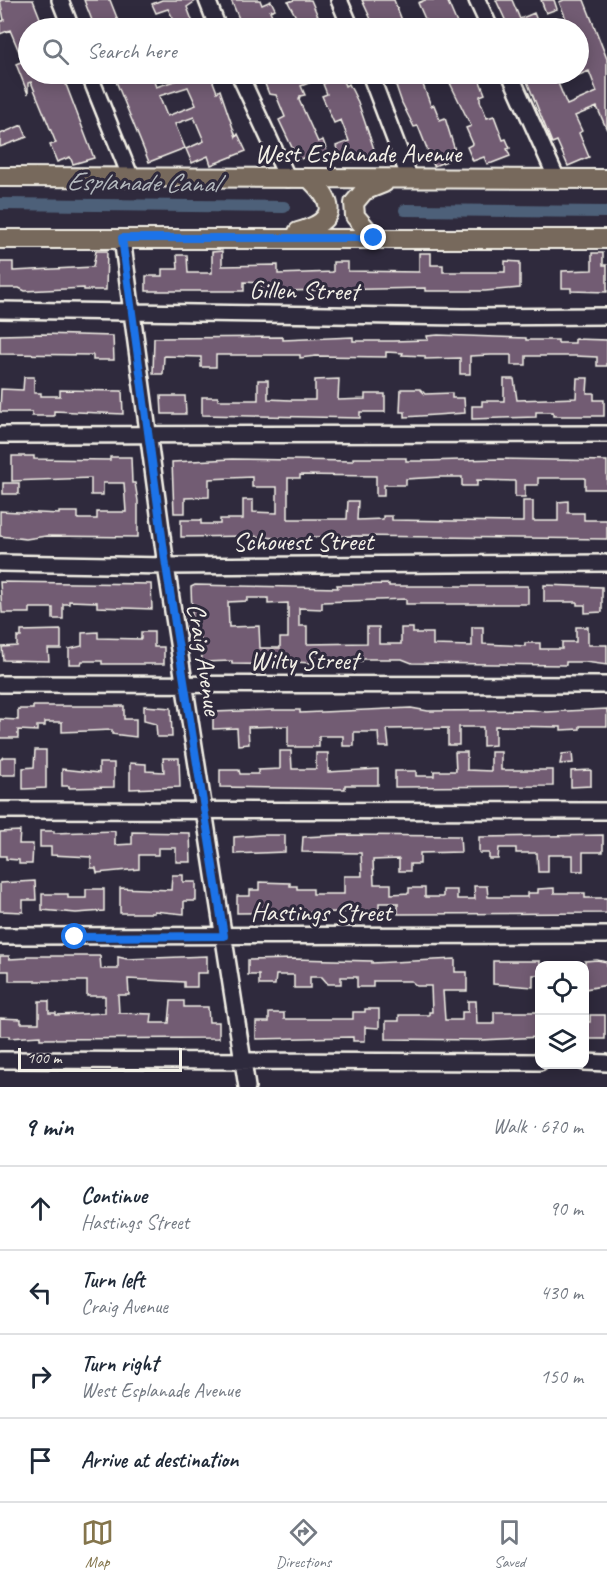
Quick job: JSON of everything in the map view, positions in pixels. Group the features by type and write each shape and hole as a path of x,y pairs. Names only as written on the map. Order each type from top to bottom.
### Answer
{"main road":[{"name":"West Esplanade Avenue","path":"0,177 607,179"},
{"path":"279,238 319,226 328,214 329,204 323,192 310,179"},
{"path":"374,238 355,216 354,203 364,191 402,179"},
{"path":"0,239 607,239"}],"street":[{"path":"60,0 67,18"},
{"path":"207,0 214,18"},
{"path":"339,0 347,18"},
{"path":"477,0 485,18"},
{"path":"93,84 131,178"},
{"path":"244,84 288,179"},
{"path":"373,84 402,179"},
{"path":"514,84 557,179"},
{"name":"Craig Avenue","path":"122,238 166,566 247,1087"},
{"name":"Gillen Street","path":"0,310 464,317 607,316"},
{"path":"0,435 607,434"},
{"name":"Schouest Street","path":"0,563 166,566 607,563"},
{"name":"Wilty Street","path":"0,684 607,685"},
{"path":"0,810 607,811"},
{"name":"Hastings Street","path":"0,936 607,935"},
{"path":"0,1060 535,1062"},
{"path":"589,1062 607,1062"}],"building":[{"path":"0,0 33,0 40,18 18,18 18,49 10,30 0,34 0,22 4,20"},
{"path":"84,0 110,0 117,18 91,18"},
{"path":"162,0 197,0 187,7 191,18 173,18 168,9 156,13 152,4"},
{"path":"231,0 260,0 262,5 271,1 275,9 270,11 273,18 239,18"},
{"path":"311,0 319,18 297,18 288,2"},
{"path":"362,0 394,0 401,18 370,18"},
{"path":"425,0 447,0 455,18 425,18 418,3"},
{"path":"496,0 512,0 520,18 504,18"},
{"path":"541,0 554,0 557,9 546,13"},
{"path":"584,0 607,59 607,130 597,107 575,116 589,157 568,166 557,141 552,143 528,84 558,84 567,105 597,92 589,71 589,18 566,18 559,2"},
{"path":"534,13 536,18 522,18"},
{"path":"32,84 66,84 94,158 73,164 70,157 57,162 50,145 56,143"},
{"path":"117,84 155,84 156,87 165,84 214,84 217,92 220,90 236,137 238,134 246,151 211,165 208,156 192,163 186,149 204,141 194,117 175,124 185,148 149,162","holes":["188,87 196,105 167,116 159,96"]},
{"path":"265,84 306,84 301,86 305,95 300,96 299,100 318,142 323,140 328,154 317,158 315,153 298,160 279,120 285,117 276,95 269,94"},
{"path":"323,84 344,84 345,86 349,84 358,102 375,152 352,161 351,157 341,161 336,146 349,141 341,120 334,123 322,96 327,94"},
{"path":"395,84 423,84 431,106 434,105 440,120 445,118 457,157 434,166 418,126 414,127"},
{"path":"450,84 481,84 485,94 480,96 480,101 487,118 494,116 503,140 506,139 510,148 507,149 510,156 487,164 484,157 473,161 467,147 473,144 466,128 471,126"},
{"path":"22,125 27,137 0,147 0,134"},
{"path":"96,251 107,251 106,290 84,290 84,288 25,291 19,288 0,288 0,262 13,262 13,271 93,267"},
{"path":"222,251 222,266 278,265 278,274 333,272 333,262 348,262 348,271 419,272 419,253 431,253 431,265 443,265 443,272 505,272 505,261 520,262 520,288 485,291 425,291 425,288 262,291 261,283 244,282 244,291 146,291 146,276 162,276 162,269 178,269 177,255 187,255 188,273 212,273 212,252"},
{"path":"592,253 603,253 603,265 607,265 607,292 571,291 571,288 562,288 562,271 592,270"},
{"path":"0,335 113,336 114,360 93,360 93,355 0,354"},
{"path":"427,336 558,340 558,343 575,343 575,339 607,340 607,366 597,366 597,357 526,356 526,365 511,365 511,355 470,356 470,374 460,374 460,358 425,359 425,356 386,352 386,357 316,356 300,358 300,355 216,355 216,367 201,367 201,357 164,356 163,374 153,374 154,338 283,337 283,340 353,337 353,341 393,341 428,340"},
{"path":"24,377 34,377 34,393 41,393 41,396 60,396 60,390 122,391 123,414 54,411 54,416 32,416 32,412 0,412 1,389 23,390"},
{"path":"577,378 588,378 587,393 594,393 594,400 604,400 604,416 553,416 553,412 536,412 536,417 472,419 472,406 482,406 482,401 504,401 504,379 514,379 517,400 576,398"},
{"path":"339,379 338,400 365,399 365,394 385,394 385,412 360,412 360,418 202,415 202,397 218,397 218,400 258,400 258,380 268,380 268,399 315,400 315,380"},
{"path":"401,389 420,389 425,394 452,393 452,398 464,398 465,413 405,417 405,412 400,412"},
{"path":"161,396 185,396 186,414 162,414"},
{"path":"12,456 34,456 34,459 110,460 110,457 131,457 132,483 135,483 138,501 138,537 46,536 26,539 0,536 0,511 59,514 59,512 78,512 78,519 97,519 97,512 126,512 124,483 103,483 103,495 91,495 91,478 12,481"},
{"path":"353,458 406,458 406,461 500,459 607,461 607,489 585,489 585,478 538,478 538,485 525,485 525,497 515,497 515,481 477,480 477,486 462,486 462,477 440,477 406,479 406,485 384,485 384,496 376,496 376,476 300,475 300,478 288,478 288,519 347,519 348,501 358,501 357,520 383,519 383,516 392,516 392,520 523,522 523,501 533,501 533,521 558,521 558,502 568,501 568,513 584,513 584,520 607,520 607,539 355,536 311,537 311,540 300,540 251,536 181,537 181,520 201,520 201,524 220,524 220,519 243,519 243,500 253,500 253,512 277,513 277,487 252,487 252,477 209,479 209,497 185,498 185,513 174,513 172,462 232,459 353,461"},
{"path":"3,483 19,483 19,494 3,494"},
{"path":"0,582 151,584 152,609 97,607 97,602 69,601 69,604 63,604 63,619 53,619 53,608 30,608 30,613 2,613"},
{"path":"195,585 338,588 337,585 528,586 528,604 406,604 406,599 322,602 322,609 299,608 299,626 307,626 307,644 367,643 367,627 379,627 379,644 401,644 401,628 413,628 413,633 433,633 433,645 472,646 472,627 483,627 483,644 525,646 525,643 540,643 540,649 562,649 562,642 576,642 576,627 588,627 588,645 607,645 607,665 585,662 566,662 566,665 412,663 402,659 362,659 362,661 331,664 294,662 294,665 232,664 232,661 202,662 201,639 193,639 191,587","holes":["247,598 268,598 268,604 288,603 288,638 280,638 280,648 260,648 259,626 229,627 228,602 247,601"]},
{"path":"544,585 602,587 602,612 585,613 585,605 577,605 577,602 544,602"},
{"path":"61,630 61,649 48,649 49,661 3,660 2,647 17,646 17,637 21,637 21,631"},
{"path":"98,632 98,638 141,639 141,632 154,632 154,647 164,647 164,664 102,664 102,661 82,661 81,664 69,664 69,649 82,646 82,633"},
{"path":"33,706 124,706 124,719 136,719 136,737 112,734 112,730 62,732 62,722 45,722 45,726 37,726 37,731 18,730 18,738 0,738 0,719 18,720 18,709 33,709"},
{"path":"144,706 171,708 172,737 157,737 156,724 144,721"},
{"path":"411,708 428,711 532,710 546,712 607,709 607,726 580,726 580,729 561,730 561,727 495,726 495,745 483,746 483,727 459,727 459,745 448,745 448,728 387,729 389,747 379,747 378,732 354,732 354,746 343,746 343,736 319,736 319,747 288,747 288,726 248,727 249,744 238,745 237,728 213,729 213,712 300,710 300,713"},
{"path":"35,750 46,750 46,788 23,789 23,768 34,767"},
{"path":"280,751 291,751 292,769 316,769 316,753 328,753 328,772 378,769 378,785 345,785 345,789 220,787 220,770 239,770 240,774 258,774 258,770 280,769"},
{"path":"455,752 467,752 467,770 491,771 491,752 501,752 501,770 553,770 553,786 395,787 395,771 416,771 416,776 434,776 434,771 456,771"},
{"path":"572,753 573,763 560,764 562,754"},
{"path":"3,757 16,757 16,775 0,775 0,760"},
{"path":"163,758 179,758 180,787 130,789 130,763 146,764 146,771 164,772"},
{"path":"99,763 114,763 114,787 69,788 69,786 62,786 62,769 99,773"},
{"path":"591,770 591,786 571,787 571,771"},
{"path":"20,831 19,844 33,844 32,864 19,864 19,860 0,856 0,832"},
{"path":"40,831 54,831 54,833 115,831 115,845 132,844 132,832 190,833 191,862 176,862 176,848 158,848 158,855 139,855 139,869 97,873 96,868 91,868 91,857 51,855 51,847 40,847"},
{"path":"285,835 285,852 234,854 234,837"},
{"path":"603,835 603,852 583,852 583,871 573,871 573,855 548,855 548,872 538,872 537,853 516,853 516,848 499,848 498,859 489,859 489,853 479,853 479,837"},
{"path":"460,836 461,852 420,853 420,864 410,864 410,871 399,871 399,859 373,860 374,884 391,884 391,894 409,893 409,888 425,888 425,897 443,897 443,890 457,890 457,899 475,899 474,886 487,886 488,897 527,897 527,893 538,893 538,889 554,888 554,893 585,893 585,898 607,898 607,913 398,914 398,903 379,903 379,916 348,912 237,913 237,896 250,896 250,890 259,890 259,882 290,883 290,886 297,886 297,889 313,889 313,894 344,894 344,876 362,876 361,853 302,852 303,837"},
{"path":"172,875 183,875 183,882 196,882 196,901 184,901 184,914 154,911 154,913 120,913 120,888 171,890"},
{"path":"35,881 36,900 23,900 23,912 0,911 0,883"},
{"path":"86,889 104,889 104,911 76,913 42,910 42,894 68,894 68,898 86,898"},
{"path":"0,956 9,956 9,959 27,958 27,956 100,956 101,969 118,969 118,957 127,959 207,956 207,973 197,973 197,987 184,987 184,982 128,979 129,995 118,995 119,1013 152,1014 151,1023 169,1023 171,1001 184,1001 184,1007 208,1007 209,1022 219,1022 219,1038 40,1039 40,1036 9,1038 9,1036 0,1036 0,1018 21,1019 21,1023 39,1023 39,1001 49,1001 49,1013 56,1013 56,1015 105,1013 105,996 87,996 87,981 9,981 9,971 0,971"},
{"path":"294,959 372,961 372,963 455,959 455,972 467,972 467,991 443,991 445,1020 462,1020 462,1012 468,1012 468,1001 476,1001 477,1024 494,1024 494,1012 535,1012 535,1037 481,1040 386,1039 386,1021 399,1021 399,1015 429,1015 429,1012 432,1012 431,986 417,986 411,981 373,981 373,987 357,987 357,977 341,977 341,984 328,984 322,977 310,977 310,988 294,988 294,975 276,975 275,985 259,985 259,975 248,975 248,960"},
{"path":"597,960 607,962 607,985 589,988 589,961 585,961"},
{"path":"493,961 535,961 533,987 493,984"},
{"path":"365,1009 379,1009 379,1028 365,1027 365,1041 353,1041 353,1037 256,1039 256,1022 269,1022 269,1013 284,1013 284,1019 353,1019 353,1012 365,1012"},
{"path":"590,1015 605,1015 605,1039 589,1039"}],"waterway":[{"name":"Esplanade Canal","path":"0,204 284,207"},
{"name":"Esplanade Canal","path":"405,210 607,212"}],"route":[{"path":"75,937 224,936 147,436 122,238 374,238"}]}
